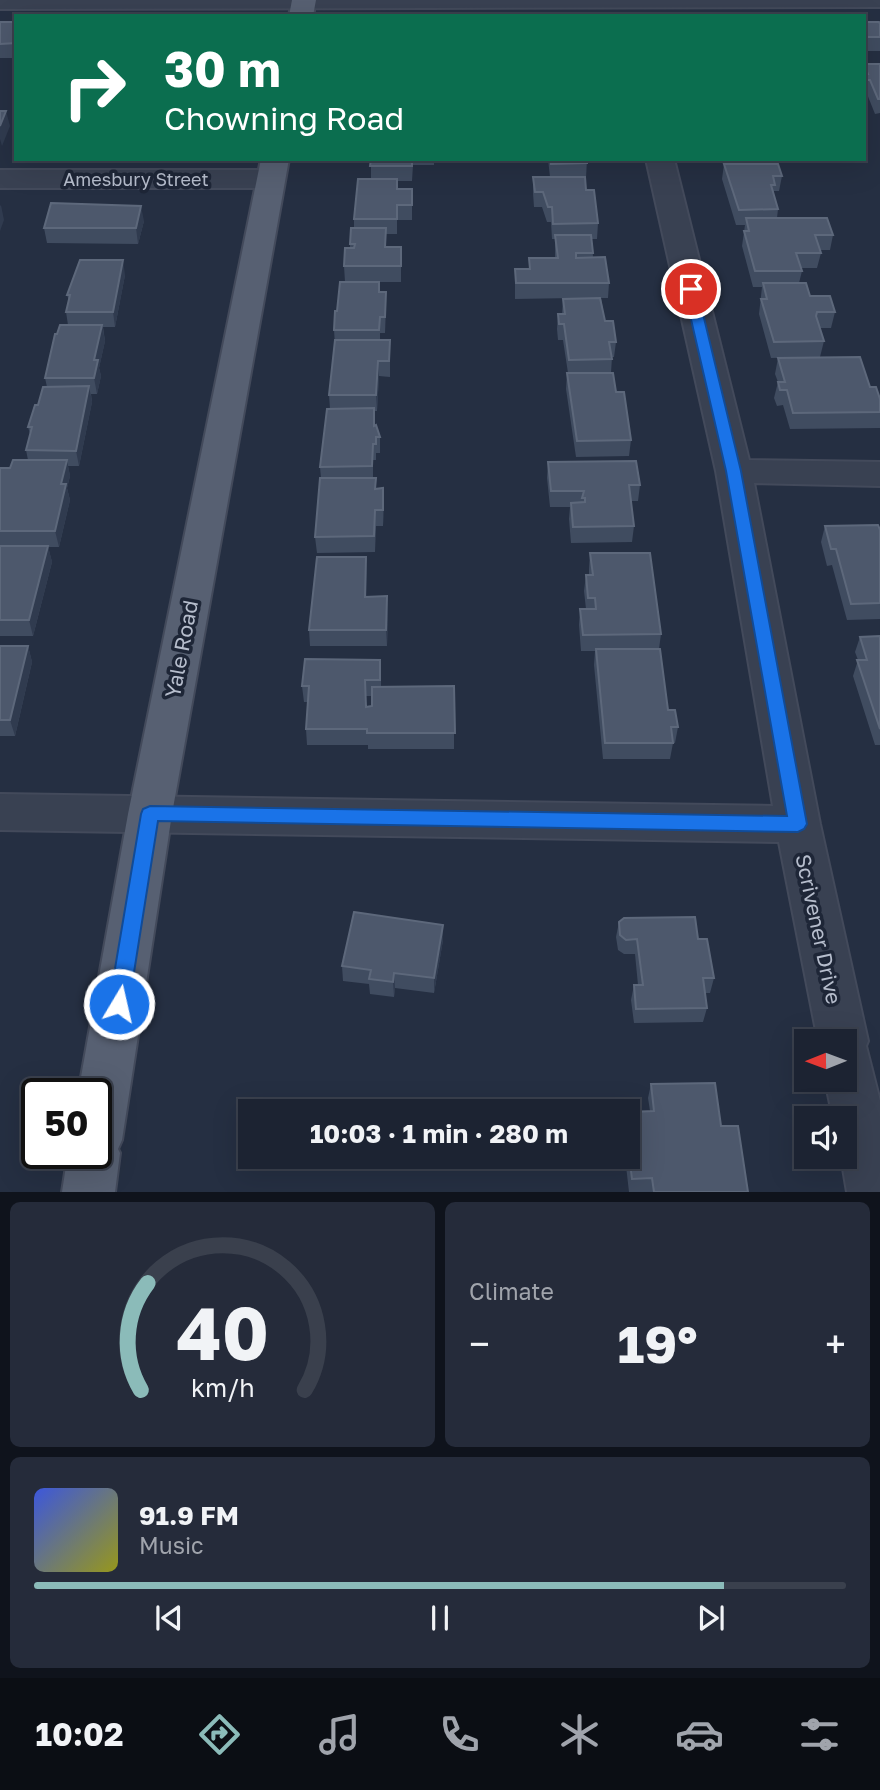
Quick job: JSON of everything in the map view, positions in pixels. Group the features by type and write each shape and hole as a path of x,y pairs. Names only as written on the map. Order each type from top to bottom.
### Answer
{"main road":[{"name":"Yale Road","path":"106,1078 150,814 273,169"},
{"path":"88,1192 92,1169"}],"street":[{"path":"0,2 880,0"},
{"name":"Scrivener Drive","path":"660,161 734,471 798,824 840,1029"},
{"name":"Amesbury Street","path":"0,179 273,169"},
{"path":"734,471 880,474"},
{"path":"0,812 798,824"},
{"path":"853,1092 874,1192"}],"building":[{"path":"0,22 14,22 14,43 0,44"},
{"path":"866,22 879,22 880,37 866,37"},
{"path":"866,64 880,64 880,99 870,80 866,80"},
{"path":"0,111 6,111 0,126"},
{"path":"371,161 412,161 412,166 370,166"},
{"path":"551,161 587,161 587,163 551,164"},
{"path":"724,164 778,164 782,176 773,176 775,185 771,185 778,209 739,210"},
{"path":"533,177 585,177 586,190 594,190 598,223 553,224 552,207 548,207 543,192 535,192"},
{"path":"358,179 397,179 397,189 412,189 412,205 397,205 397,219 354,219"},
{"path":"51,203 141,206 136,228 44,228"},
{"path":"746,218 827,218 833,235 815,235 821,253 796,253 802,271 755,271 744,231 749,231"},
{"path":"351,228 386,228 385,247 401,247 401,266 344,266 345,248 354,248 355,244 350,244"},
{"path":"555,235 591,235 593,253 576,253 576,258 605,257 609,283 516,283 515,269 530,269 529,258 558,258"},
{"path":"80,260 123,260 113,312 66,312 70,295 67,295"},
{"path":"340,282 379,282 379,292 386,292 385,317 380,317 379,330 334,330"},
{"path":"763,283 806,283 810,296 830,296 835,312 817,312 816,316 824,341 774,342 761,299 767,299"},
{"path":"600,298 605,321 613,321 616,342 609,342 612,359 569,360 564,324 559,324 558,314 565,314 563,299"},
{"path":"60,325 102,325 94,360 98,360 94,378 45,378 55,334"},
{"path":"335,340 390,340 389,361 378,361 376,395 329,395"},
{"path":"860,357 870,387 876,387 880,412 793,413 787,390 780,390 778,382 785,382 778,358"},
{"path":"567,373 613,373 616,392 624,392 631,440 577,441"},
{"path":"89,386 76,451 26,450 32,427 28,427 43,387"},
{"path":"374,408 374,426 376,425 380,437 376,437 376,444 373,444 372,466 320,467 327,409"},
{"path":"13,460 67,460 61,484 66,484 55,531 0,531 0,468 10,468"},
{"path":"636,461 640,485 629,485 634,526 573,527 571,503 585,502 585,498 582,498 584,491 551,491 548,462"},
{"path":"320,478 376,478 375,489 383,488 383,510 375,510 374,536 315,537"},
{"path":"878,525 880,603 851,604 836,549 831,549 825,526"},
{"path":"0,546 48,546 29,620 0,620"},
{"path":"590,553 650,553 661,634 583,635 580,609 596,609 595,598 588,598 586,575 593,575"},
{"path":"317,557 366,557 365,597 387,596 386,630 309,630"},
{"path":"880,636 880,729 857,660 867,660 860,637"},
{"path":"0,646 28,646 10,720 0,720"},
{"path":"596,649 660,649 668,710 675,710 678,727 671,727 673,743 605,743"},
{"path":"305,659 380,660 380,680 365,680 366,707 372,706 372,687 454,686 455,733 367,733 367,729 306,729 309,686 302,686"},
{"path":"354,912 443,925 434,978 394,973 393,982 369,979 371,970 342,966"},
{"path":"695,917 698,939 707,939 714,978 703,978 707,1008 636,1009 634,985 643,985 637,939 626,940 620,935 619,922 624,918"},
{"path":"715,1083 721,1126 738,1126 748,1192 654,1192 652,1178 632,1179 631,1169 640,1169 640,1112 654,1111 651,1084"}],"route":[{"path":"119,1004 150,814 798,824 734,471 691,289"}]}
